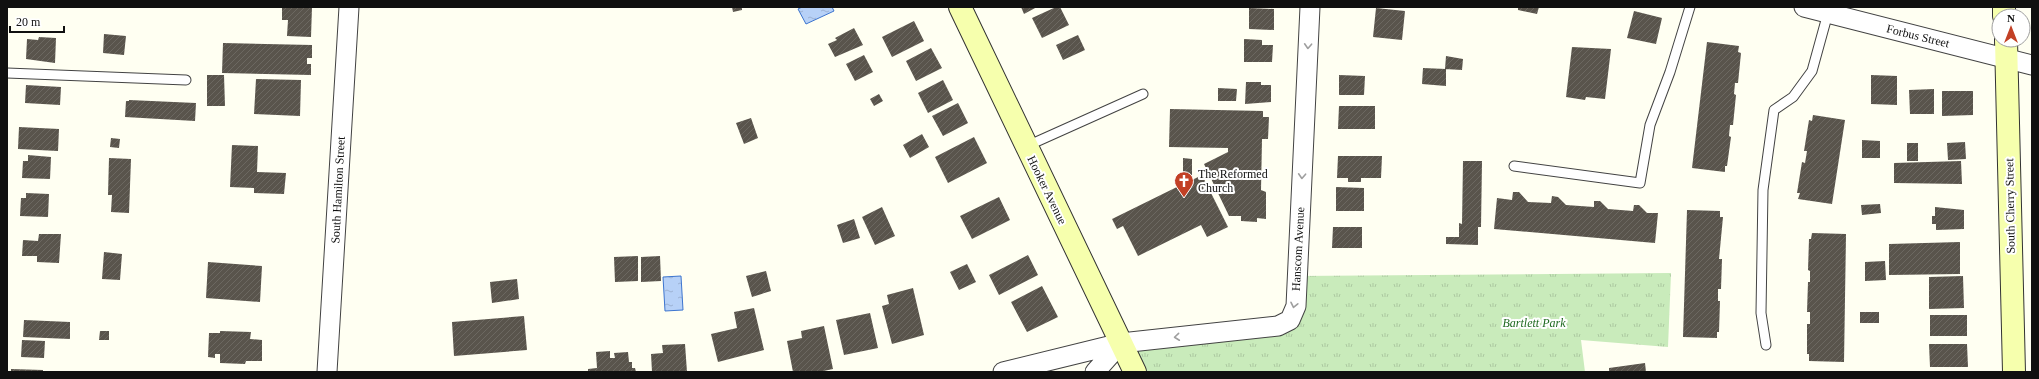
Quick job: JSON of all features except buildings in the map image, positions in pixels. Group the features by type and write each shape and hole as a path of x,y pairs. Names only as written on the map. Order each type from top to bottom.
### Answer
{"street":[{"name":"South Hamilton Street","path":"327,372 349,7"},
{"name":"Hooker Avenue","path":"960,7 1136,372"},
{"name":"Hanscom Avenue","path":"1003,372 1121,343 1278,326 1290,320 1296,306 1310,7"},
{"name":"Forbus Street","path":"1804,7 2006,49 2032,65"},
{"name":"South Cherry Street","path":"2006,49 2014,372"},
{"path":"1095,372 1121,343"}],"lane":[{"path":"1514,166 1640,183 1650,125 1670,72 1690,7"},
{"path":"1766,345 1761,313 1762,190 1774,110 1793,97 1812,71 1828,13"},
{"path":"7,73 186,80"},
{"path":"1027,146 1143,94"}],"green space":[{"name":"Bartlett Park","path":"1671,273 1668,347 1581,340 1585,372 1135,372 1121,343 1290,319 1297,276"}],"water":[{"path":"802,7 832,7 834,11 806,24 798,9"},
{"path":"681,276 683,310 665,311 663,277"}],"place":[{"name":"The Reformed Church","path":"1184,198"}]}
